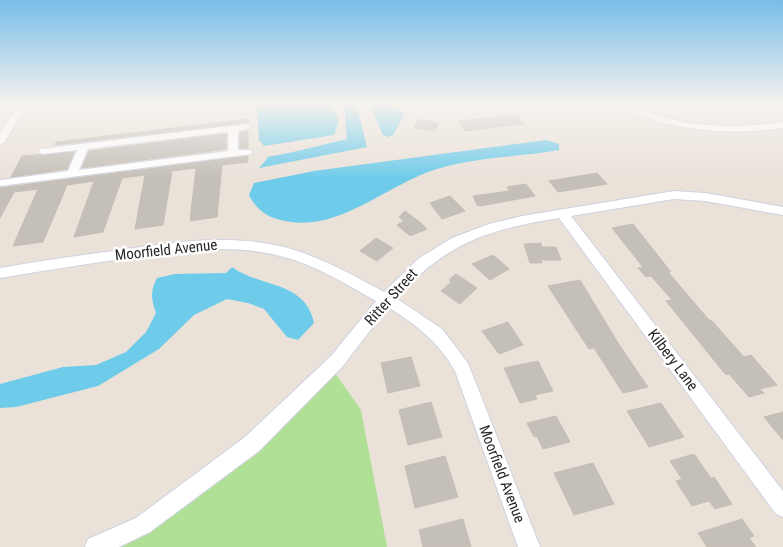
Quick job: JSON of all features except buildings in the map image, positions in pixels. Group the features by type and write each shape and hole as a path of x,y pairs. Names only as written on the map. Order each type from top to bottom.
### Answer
{"street":[{"path":"0,141 8,129"},
{"path":"233,129 233,154"},
{"path":"0,183 72,174 179,148 236,129"},
{"path":"724,129 753,129"},
{"path":"72,174 84,146"},
{"path":"43,151 84,146 179,148 233,154 248,152"},
{"name":"Ritter Street","path":"96,547 143,525 252,444 337,361 386,300 423,262 457,241 504,224 674,195 706,197 783,211"},
{"name":"Kilbery Lane","path":"563,214 783,507"},
{"name":"Moorfield Avenue","path":"0,273 178,246 231,244 267,248 299,257 386,300 434,329 458,361 529,547"}],"green space":[{"path":"335,373 361,410 387,547 111,547"}],"water":[{"path":"258,129 336,129 334,135 264,146 259,140"},
{"path":"346,129 362,129 367,147 259,168 268,158 347,139"},
{"path":"380,129 397,129 393,135 388,137 383,135"},
{"path":"546,140 559,144 559,150 482,160 437,169 417,176 359,207 319,221 299,223 277,219 260,210 249,195 254,183 314,171"},
{"path":"232,267 243,274 291,292 301,299 309,309 314,323 298,340 287,337 264,309 248,303 227,299 194,315 159,349 98,386 16,407 0,408 0,384 63,367 96,365 126,352 146,332 156,313 152,295 157,278 175,274 226,273"}],"waterway":[{"path":"268,158 297,153"}]}
